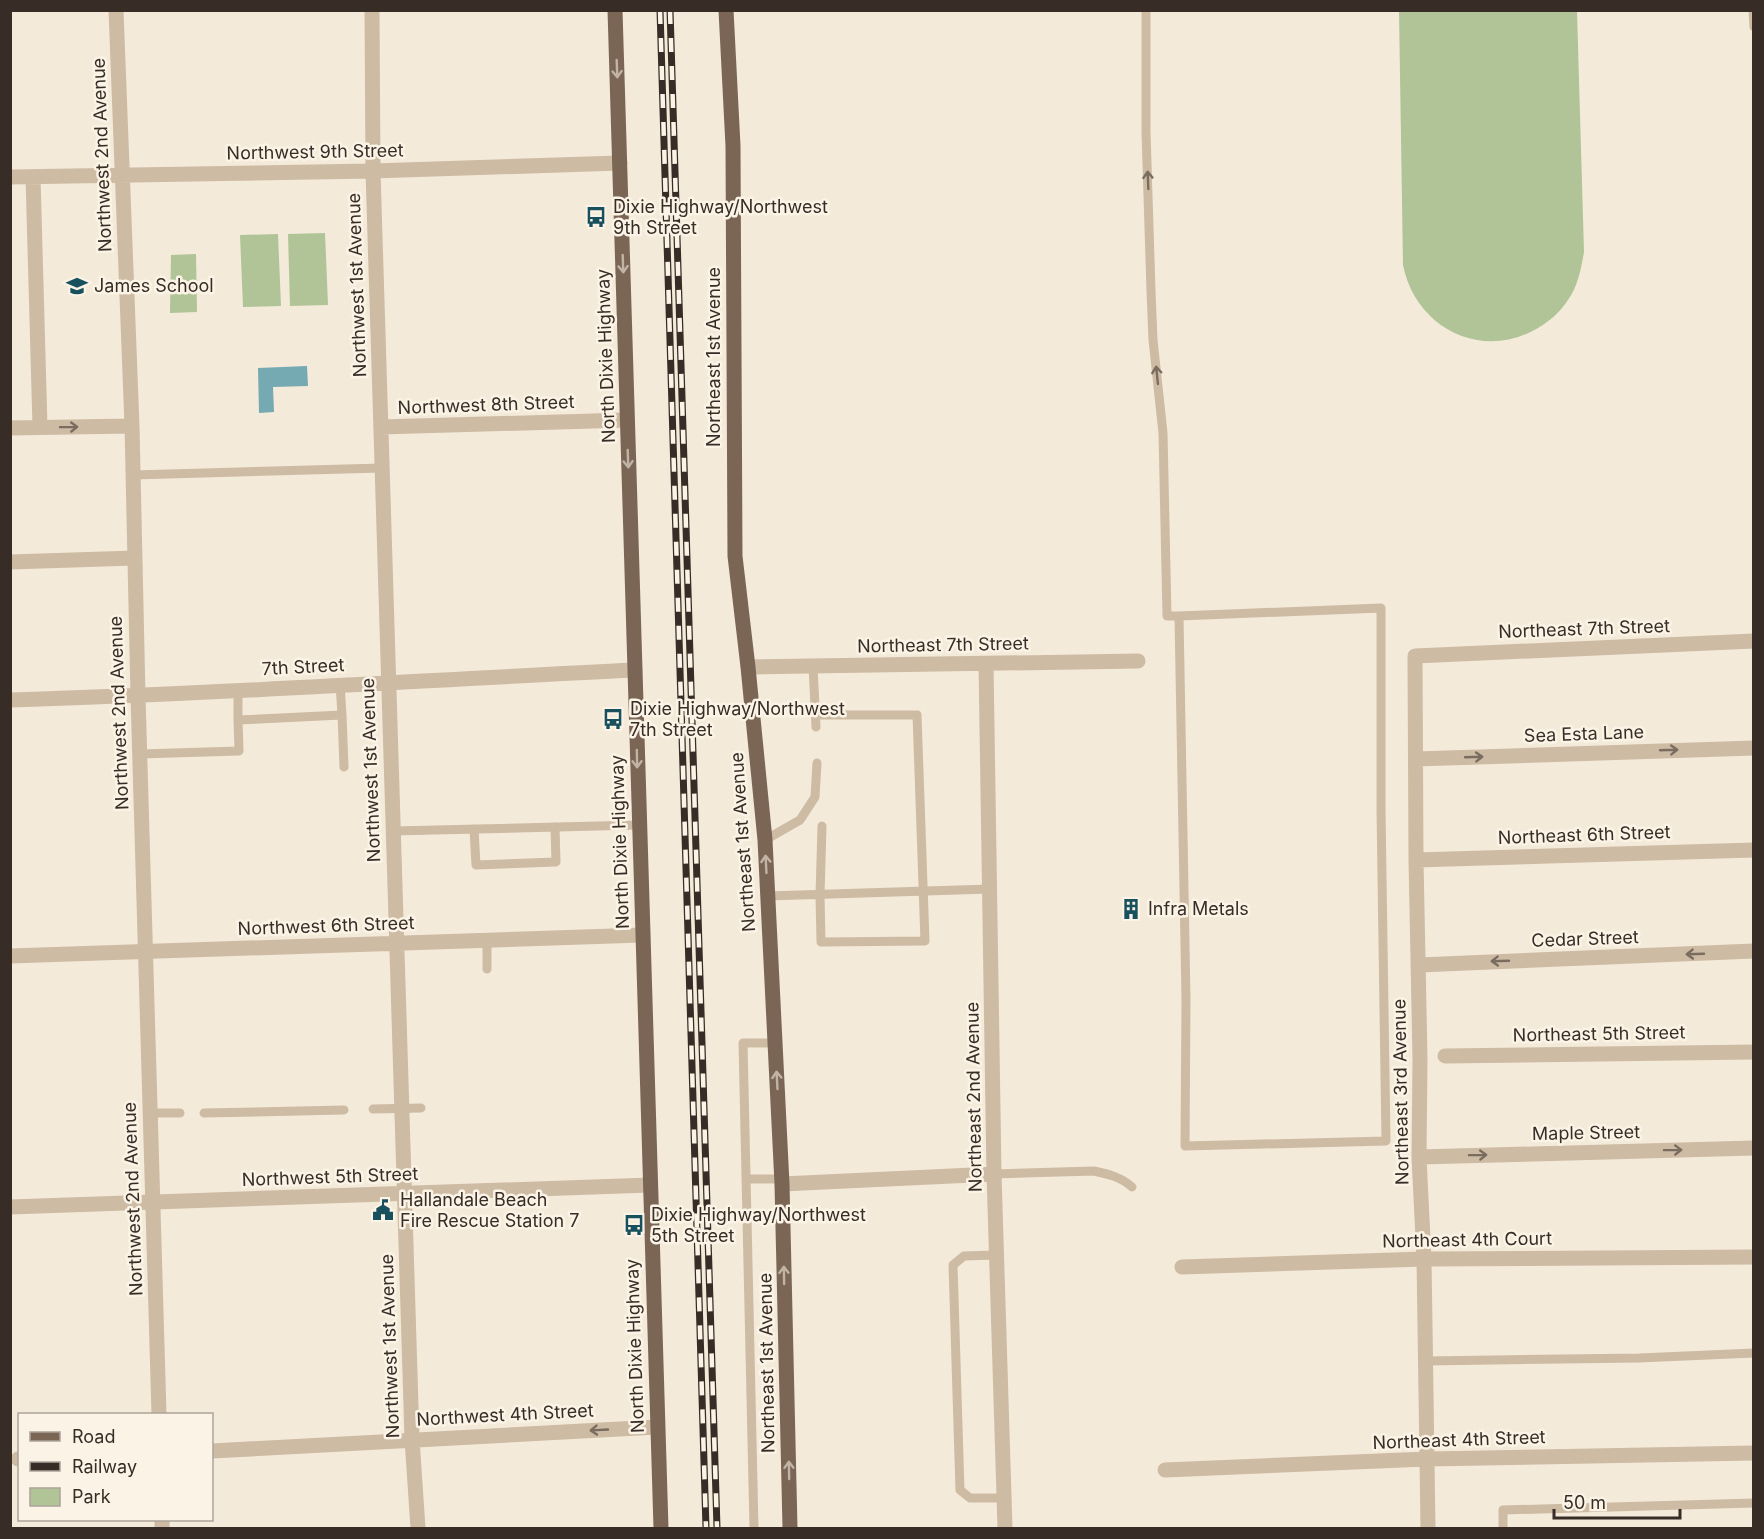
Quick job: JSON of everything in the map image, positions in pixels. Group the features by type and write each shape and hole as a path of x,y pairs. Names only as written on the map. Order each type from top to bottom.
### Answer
{"main road":[{"name":"North Dixie Highway","path":"615,10 661,1528"},
{"name":"Northeast 1st Avenue","path":"726,10 733,146 735,556 765,840 781,1181 790,1528"}],"street":[{"name":"Northwest 2nd Avenue","path":"116,10 132,426 159,1413"},
{"name":"Northwest 1st Avenue","path":"372,10 373,171 388,682 412,1439 418,1528"},
{"name":"Northwest 9th Street","path":"10,177 373,171 620,163"},
{"path":"33,177 40,428"},
{"name":"Northwest 8th Street","path":"381,428 627,420"},
{"path":"10,428 132,426"},
{"path":"10,562 135,558"},
{"name":"Northeast 7th Street","path":"1415,656 1754,641"},
{"name":"Northeast 3rd Avenue","path":"1415,656 1419,1157 1424,1259 1428,1528"},
{"name":"Northeast 7th Street","path":"748,667 1138,661"},
{"name":"Northeast 2nd Avenue","path":"986,664 994,1174 1005,1528"},
{"name":"7th Street","path":"10,700 138,696 635,670"},
{"name":"Sea Esta Lane","path":"1416,759 1754,748"},
{"name":"Northeast 6th Street","path":"1416,860 1754,850"},
{"name":"Northwest 6th Street","path":"10,956 642,934"},
{"name":"Cedar Street","path":"1419,965 1754,951"},
{"name":"Northeast 5th Street","path":"1445,1056 1754,1052"},
{"name":"Maple Street","path":"1419,1157 1754,1148"},
{"path":"781,1181 994,1174"},
{"name":"Northwest 5th Street","path":"10,1207 650,1185"},
{"name":"Northeast 4th Court","path":"1182,1267 1424,1259 1754,1257"},
{"name":"Northwest 4th Street","path":"213,1451 657,1427"},
{"name":"Northeast 4th Street","path":"1165,1470 1427,1459 1754,1453"}],"lane":[{"path":"1146,10 1146,132 1151,291 1153,340 1163,433 1167,616 1381,608 1381,810 1386,1141 1185,1146 1186,999 1179,616"},
{"path":"1753,10 1754,27"},
{"path":"133,475 382,468"},
{"path":"813,666 816,727"},
{"path":"340,684 344,767"},
{"path":"140,754 239,751 238,691"},
{"path":"238,720 342,715"},
{"path":"816,715 917,715 925,941 820,942 822,826"},
{"path":"765,840 800,820 815,797 817,763"},
{"path":"393,831 638,825"},
{"path":"474,829 476,865 556,862 555,827"},
{"path":"768,896 990,889"},
{"path":"487,940 487,969"},
{"path":"754,1528 743,1044 775,1043"},
{"path":"373,1109 421,1108"},
{"path":"204,1113 344,1110"},
{"path":"150,1113 180,1113"},
{"path":"994,1174 1094,1171 1119,1178 1132,1187"},
{"path":"746,1179 781,1181"},
{"path":"996,1255 964,1256 953,1264 960,1490 970,1498 1004,1498"},
{"path":"1426,1361 1639,1358 1754,1353"},
{"path":"1503,1528 1503,1510 1754,1503"}],"green space":[{"path":"1399,11 1577,11 1583,258 1574,289 1562,308 1538,328 1516,338 1495,341 1473,339 1454,332 1436,321 1421,306 1410,287 1403,265"},
{"path":"325,233 328,305 290,306 288,234"},
{"path":"278,234 281,306 243,307 240,235"},
{"path":"196,254 197,312 170,313 171,255"}],"water":[{"path":"307,366 308,386 273,387 274,412 259,413 258,368"}],"railway":[{"path":"660,10 706,1528"},
{"path":"670,10 717,1528"}],"place":[{"name":"Dixie Highway/Northwest 9th Street","path":"596,217"},
{"name":"James School","path":"77,286"},
{"name":"Dixie Highway/Northwest 7th Street","path":"613,719"},
{"name":"Infra Metals","path":"1131,909"},
{"name":"Hallandale Beach Fire Rescue Station 7","path":"383,1210"},
{"name":"Dixie Highway/Northwest 5th Street","path":"634,1225"}]}
